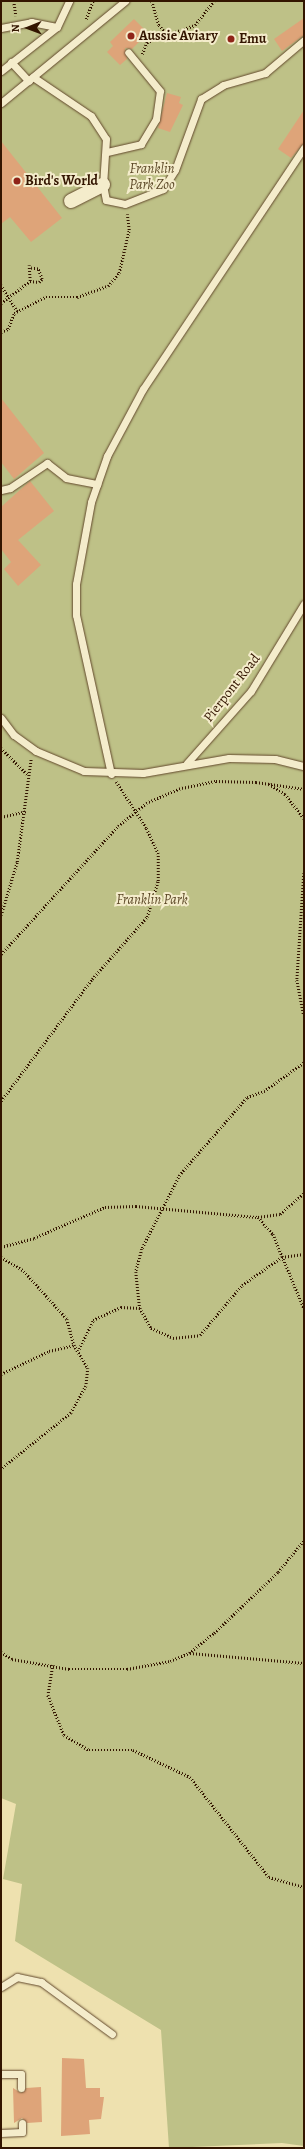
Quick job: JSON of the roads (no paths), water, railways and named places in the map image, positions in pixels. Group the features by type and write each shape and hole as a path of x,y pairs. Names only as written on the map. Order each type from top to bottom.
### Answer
{"street":[{"path":"70,201 103,185"}],"lane":[{"path":"1,71 57,27 70,1"},
{"path":"1,103 125,1"},
{"path":"1,28 31,22 57,27"},
{"path":"11,62 31,79 91,116 106,139 107,152 103,185 106,200 125,204 163,188 175,170 201,99 223,85 265,74 304,40"},
{"path":"107,152 141,144 156,118 160,91 139,61 128,52"},
{"path":"111,774 76,615 82,540 97,484 116,438 143,389 304,148"},
{"path":"1,490 10,488 47,462 66,478 97,484"},
{"name":"Pierpont Road","path":"187,763 251,691 304,604"},
{"path":"1,718 14,735 36,751 72,768 111,774 143,773 187,763 237,758 275,759 304,766"},
{"path":"1,1987 17,1977 41,1982 112,2034"},
{"path":"1,2074 20,2074 21,2088"},
{"path":"1,2133 22,2132 22,2123"}],"place":[{"name":"Aussie Aviary","path":"131,36"},
{"name":"Emu","path":"231,39"},
{"name":"Bird's World","path":"17,181"}],"park label":[{"name":"Franklin Park Zoo","path":"152,178"},
{"name":"Franklin Park","path":"152,900"}]}
